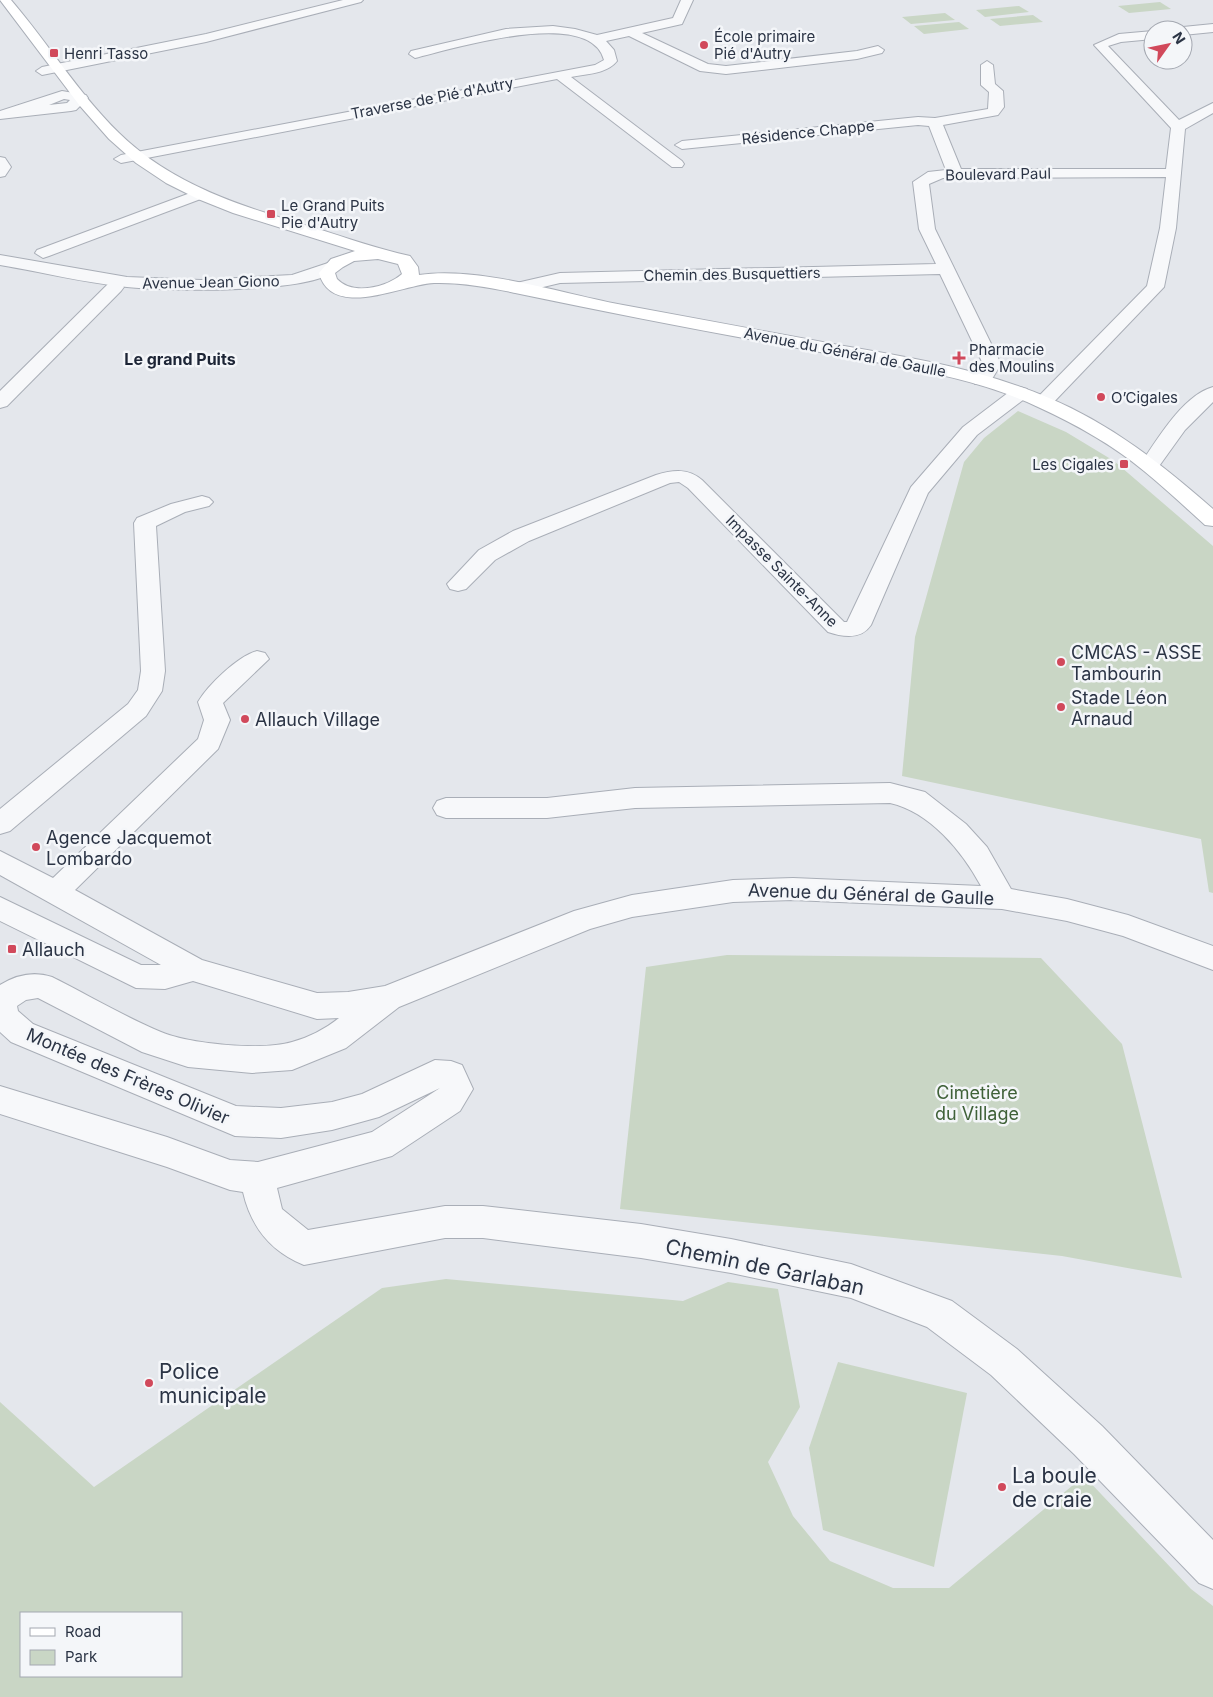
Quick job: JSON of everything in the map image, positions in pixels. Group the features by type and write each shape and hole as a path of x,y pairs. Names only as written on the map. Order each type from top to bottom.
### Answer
{"main road":[{"path":"4,0 45,67 101,141 128,157 154,181 194,197 348,242 378,254"},
{"path":"0,11 19,37"},
{"path":"194,197 223,215 323,244 333,249 338,257 327,273 328,279 333,285"},
{"path":"334,264 356,256 378,254"},
{"name":"Avenue du Général de Gaulle","path":"378,254 404,260 410,267 475,276 498,284"},
{"path":"403,283 411,275 410,267"},
{"name":"Avenue du Général de Gaulle","path":"333,285 347,291 367,293 387,290 403,283 435,278 498,284 621,310 920,364 982,380 1043,402 1104,434 1150,465 1213,520"}],"street":[{"path":"45,67 206,38 357,0"},
{"path":"415,54 531,30 573,32 597,39 678,21 687,0"},
{"path":"1193,31 1213,28"},
{"path":"631,32 706,68 726,70 857,55 878,50"},
{"path":"1043,402 1155,287 1168,228 1178,127 1100,45 1119,38 1143,36"},
{"name":"Traverse de Pié d'Autry","path":"128,157 599,68 611,61 608,50 597,39"},
{"name":"Résidence Chappe","path":"682,145 918,121 935,122 993,112 997,107 996,91 988,85 986,65"},
{"path":"560,75 677,164"},
{"path":"0,115 46,102 71,100"},
{"path":"1178,127 1213,107"},
{"path":"935,122 955,174"},
{"path":"0,161 4,167 0,173"},
{"name":"Boulevard Paul","path":"982,380 992,364 927,229 921,182 933,175 955,174 1173,173"},
{"path":"43,253 194,197"},
{"name":"Avenue Jean Giono","path":"0,260 127,282 202,285 292,280 316,274 334,264"},
{"name":"Avenue Jean Giono","path":"0,268 115,287 181,292 333,285"},
{"name":"Chemin des Busquettiers","path":"518,288 560,278 947,269"},
{"path":"0,402 40,359 115,287"},
{"name":"Impasse Sainte-Anne","path":"458,584 487,555 521,536 663,479 680,475 689,478 836,627 845,630 855,628 859,625 918,491 970,431 1020,393"},
{"path":"1150,465 1182,418 1211,397"},
{"path":"0,824 137,710 150,691 153,671 145,522 178,508 202,502"},
{"path":"56,892 210,743 218,720 210,702 222,687 257,659"},
{"path":"446,808 547,808 636,798 890,793 916,799 956,831 978,854 1002,898"},
{"path":"0,862 193,969 317,1006 348,1005 388,998"},
{"name":"Avenue du Général de Gaulle","path":"388,998 584,919 632,906 733,891 793,889 1002,898 1067,910 1128,926 1213,958"},
{"path":"0,908 136,976 148,980 171,977 193,969"},
{"name":"Montée des Frères Olivier","path":"0,1100 167,1152 230,1175 258,1178 380,1145 449,1101 457,1089 451,1075 436,1074 368,1107 332,1116 281,1123 235,1122 22,1033 5,1018 1,1003 4,990 23,986 41,986 154,1043 188,1054 252,1059 292,1056 335,1039 388,998"},
{"name":"Chemin de Garlaban","path":"258,1178 263,1209 273,1226 304,1248 445,1222 483,1222 578,1232 731,1256 851,1281 939,1314 1004,1362 1088,1440 1213,1569"}],"green space":[{"path":"1160,2 1171,9 1129,13 1118,6"},
{"path":"1019,6 1029,12 985,17 976,10"},
{"path":"945,13 955,20 911,24 902,17"},
{"path":"1033,15 1043,22 1000,26 990,19"},
{"path":"959,22 969,29 924,34 914,26"},
{"name":"Stade Léon Arnaud","path":"1018,411 1066,432 1114,461 1213,546 1213,893 1209,892 1201,839 902,776 915,637 964,462 984,438"},
{"name":"Cimetière du Village","path":"727,955 1041,958 1122,1044 1182,1278 1062,1256 620,1209 646,967"},
{"path":"446,1279 683,1301 728,1282 778,1289 800,1407 768,1462 793,1516 830,1561 893,1588 949,1588 1084,1476 1191,1589 1213,1606 1213,1697 0,1697 0,1402 94,1487 382,1288"},
{"path":"838,1362 967,1393 934,1567 823,1530 809,1448"}],"place":[{"name":"École primaire Pié d'Autry","path":"704,45"},
{"name":"Henri Tasso","path":"54,53"},
{"name":"Le Grand Puits Pie d'Autry","path":"271,214"},
{"name":"Pharmacie des Moulins","path":"959,358"},
{"name":"O’Cigales","path":"1101,397"},
{"name":"Les Cigales","path":"1124,464"},
{"name":"CMCAS - ASSE Tambourin","path":"1061,662"},
{"name":"Stade Léon Arnaud","path":"1061,707"},
{"name":"Allauch Village","path":"245,719"},
{"name":"Agence Jacquemot Lombardo","path":"36,847"},
{"name":"Allauch","path":"12,949"},
{"name":"Police municipale","path":"149,1383"},
{"name":"La boule de craie","path":"1002,1487"}],"district":[{"name":"Le grand Puits","path":"180,359"}]}
